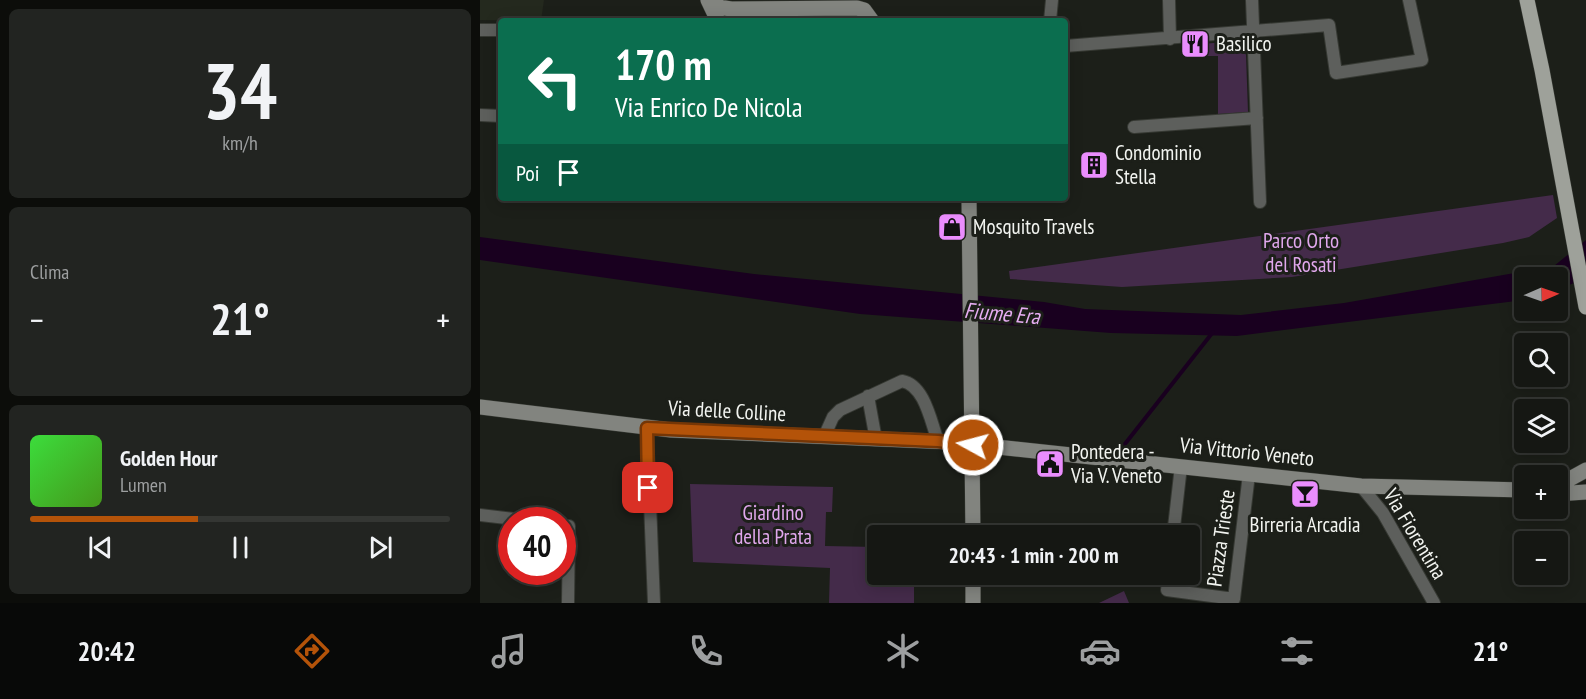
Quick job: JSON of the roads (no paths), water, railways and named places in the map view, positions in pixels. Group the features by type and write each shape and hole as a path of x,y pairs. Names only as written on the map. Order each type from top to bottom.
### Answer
{"main road":[{"path":"1527,0 1586,307"}],"street":[{"path":"708,0 710,9 716,18"},
{"path":"714,0 719,7 726,9 857,8 869,18"},
{"path":"1050,18 1052,0"},
{"path":"1169,0 1170,39"},
{"path":"1252,0 1260,202"},
{"path":"1068,46 1329,25 1336,73 1422,60 1409,0"},
{"path":"480,30 498,30"},
{"path":"480,115 498,116"},
{"path":"1134,127 1257,118"},
{"path":"969,201 973,366 973,525"},
{"path":"824,437 835,414 897,382 911,384 920,393 938,441"},
{"path":"868,396 876,440"},
{"name":"Via delle Colline","path":"480,407 647,428 938,441 973,445"},
{"path":"647,428 654,603"},
{"name":"Via Vittorio Veneto","path":"973,445 1361,486 1514,490"},
{"path":"1174,525 1181,466"},
{"path":"1568,480 1586,470"},
{"name":"Piazza Trieste","path":"1168,585 1167,590 1234,598 1249,474"},
{"name":"Via Fiorentina","path":"1361,486 1383,513 1434,603"},
{"path":"1568,493 1586,492"},
{"path":"480,515 498,517"},
{"path":"568,585 568,603"},
{"path":"972,603 973,585"}],"water":[{"name":"Fiume Era","path":"480,237 754,274 1044,302 1085,309 1241,315 1344,303 1514,273 1514,301 1237,336 1111,333 860,314 480,260"},
{"path":"1586,240 1586,278 1568,285 1568,267 1548,267 1554,266"}],"waterway":[{"path":"1121,449 1213,332"}],"place":[{"name":"Basilico","path":"1195,44"},
{"name":"Condominio Stella","path":"1094,165"},
{"name":"Mosquito Travels","path":"952,227"},
{"name":"Pontedera - Via V. Veneto","path":"1050,464"},
{"name":"Birreria Arcadia","path":"1305,494"}],"park label":[{"name":"Parco Orto del Rosati","path":"1301,253"},
{"name":"Giardino della Prata","path":"773,525"}]}
